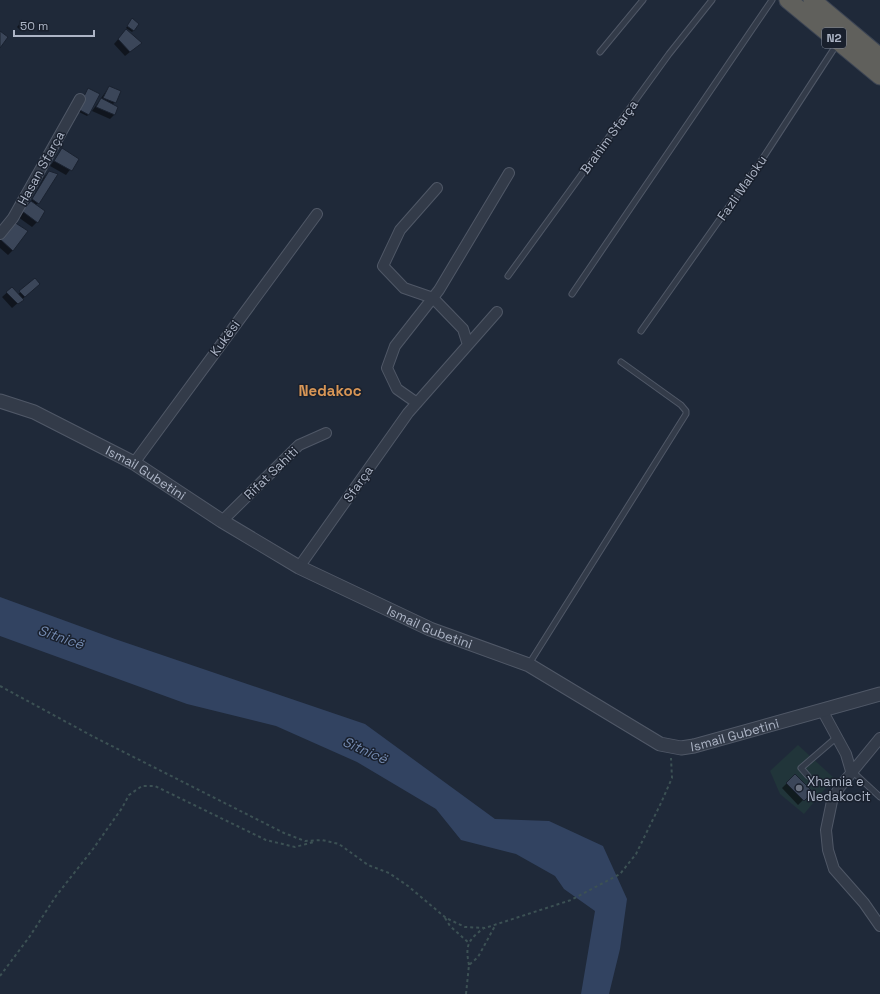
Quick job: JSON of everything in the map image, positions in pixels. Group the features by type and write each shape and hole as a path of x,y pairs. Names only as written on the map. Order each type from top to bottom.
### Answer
{"highway":[{"name":"N2","path":"788,0 880,76"},
{"name":"N2","path":"812,0 880,57"}],"street":[{"name":"Hasan Sfarça","path":"0,234 13,218 80,99"},
{"path":"417,403 397,389 387,368 396,346 433,298 509,173"},
{"path":"437,188 400,230 383,266 404,288 433,298 463,329 468,345"},
{"name":"Kukësi","path":"134,463 317,214"},
{"name":"Sfarça","path":"299,567 417,403 497,312"},
{"name":"Ismail Gubetini","path":"0,401 34,412 134,463 222,521 299,567 430,629 529,665 660,744 671,747 694,746 880,694"},
{"name":"Rifat Sahiti","path":"222,521 299,445 326,433"},
{"path":"822,710 846,754 851,771"},
{"path":"880,738 851,771 832,801 826,830 828,850 834,869 864,903 880,926"}],"lane":[{"path":"600,52 643,0"},
{"name":"Brahim Sfarça","path":"508,276 669,54 712,0"},
{"path":"572,294 772,0"},
{"name":"Fazli Maloku","path":"641,330 761,161 838,42"},
{"path":"529,665 686,414 686,411 681,405 621,362"},
{"path":"808,776 801,768 837,737"},
{"path":"851,771 880,797"}],"path":[{"path":"0,686 94,737 284,833 305,841 317,840 339,844 368,865 389,873 408,886 445,917 466,927 485,928 571,900 620,874 636,854 649,830 672,778 671,747"},
{"path":"0,976 30,936 56,896 93,849 129,796 142,786 155,786 250,833 279,844 295,847 317,840"},
{"path":"445,917 450,926 469,943"},
{"path":"469,965 478,957 497,924"},
{"path":"466,994 469,965 466,952 469,943 485,928"}],"green space":[{"path":"798,745 834,778 804,814 780,794 770,771"}],"water":[{"name":"Sitnicë","path":"0,597 115,639 365,724 495,819 549,821 603,846 627,899 620,949 609,994 581,994 595,911 564,889 555,876 516,854 461,840 436,809 357,762 276,726 187,704 0,636"}],"building":[{"path":"132,18 139,24 134,31 127,26"},
{"path":"21,20 29,25 24,30 19,25"},
{"path":"126,29 142,43 130,52 118,39"},
{"path":"0,31 8,37 0,48"},
{"path":"109,86 121,91 116,103 103,98"},
{"path":"88,88 100,94 89,115 78,109"},
{"path":"101,98 118,107 115,115 96,107"},
{"path":"62,148 79,159 72,171 54,161"},
{"path":"49,171 58,174 39,204 32,199"},
{"path":"31,201 45,211 38,223 22,211"},
{"path":"14,222 28,231 13,251 0,239"},
{"path":"35,278 40,284 25,297 19,291"},
{"path":"12,287 24,300 18,304 6,292"},
{"name":"Xhamia e Nedakocit","path":"795,774 813,792 804,801 786,783"}],"place":[{"name":"Xhamia e Nedakocit","path":"799,788"}],"district":[{"name":"Nedakoc","path":"330,390"}]}
